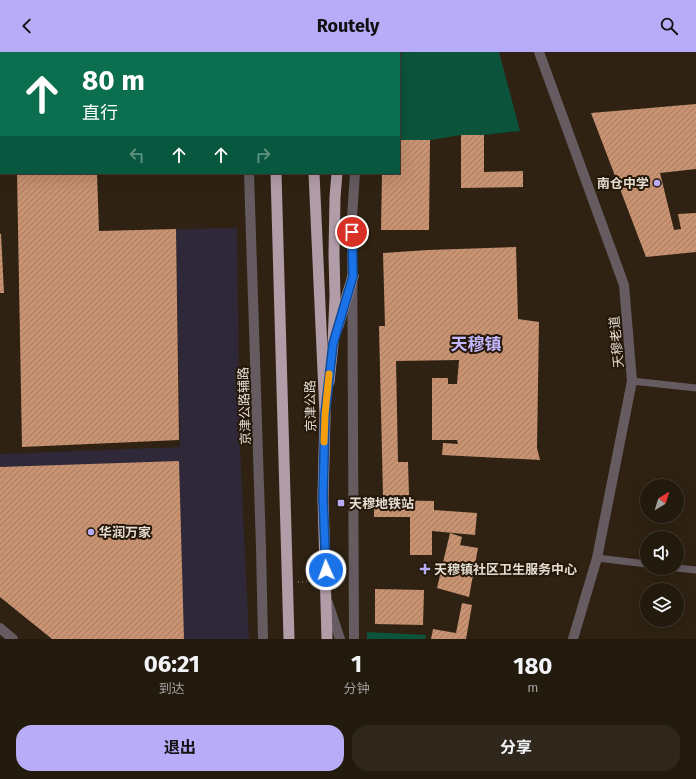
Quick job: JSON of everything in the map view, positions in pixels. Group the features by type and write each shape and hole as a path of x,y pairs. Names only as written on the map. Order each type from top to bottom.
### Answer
{"highway":[{"path":"276,174 289,639"},
{"name":"京津公路","path":"314,174 325,415 323,498 328,639"},
{"path":"325,415 333,344 335,296 335,197 337,174"},
{"path":"333,344 353,276"}],"street":[{"name":"天穆老道","path":"539,52 624,285 632,381 597,558 573,639"},
{"name":"京津公路辅路","path":"248,174 262,548 263,639"},
{"path":"354,639 352,217 355,174"},
{"path":"327,599 340,639"},
{"path":"0,628 13,639"}],"lane":[{"path":"632,381 696,388"},
{"path":"597,558 640,563"},
{"path":"684,569 696,570"}],"path":[{"path":"298,582 320,581"}],"shaded area":[{"path":"237,228 240,445 249,639 52,639 0,597 0,454 180,447 176,229"}],"green space":[{"path":"402,52 499,52 520,131 484,135 461,135 430,140 400,140 400,61"},
{"path":"367,632 426,635 425,639 367,639"}],"building":[{"path":"696,104 696,169 660,173 674,230 681,229 678,214 696,213 696,252 646,257 591,113"},
{"path":"461,135 484,135 484,172 523,171 523,187 461,188"},
{"path":"400,140 430,140 429,230 381,230 382,174 400,174"},
{"path":"17,174 97,174 99,231 176,229 179,440 22,447"},
{"path":"1,234 4,293 0,293"},
{"path":"516,247 518,319 539,322 537,448 540,460 442,455 443,443 458,444 457,440 432,440 432,378 448,378 448,384 457,384 459,360 396,361 398,462 408,462 409,495 383,496 379,326 385,326 383,253"},
{"name":"华润万家","path":"179,461 184,639 52,639 0,597 0,467"},
{"path":"374,500 434,501 434,510 477,513 475,535 432,531 432,555 410,555 410,517 374,517"},
{"path":"450,533 462,537 460,545 478,548 469,597 437,588"},
{"path":"375,589 424,590 423,625 375,624"},
{"path":"462,603 472,605 466,639 431,639 433,629 456,633"}],"slow traffic":[{"path":"324,442 329,374"}],"place":[{"name":"南仓中学","path":"657,183"},
{"name":"天穆地铁站","path":"341,503"},
{"name":"华润万家","path":"91,532"},
{"name":"天穆镇社区卫生服务中心","path":"425,569"}],"district":[{"name":"天穆镇","path":"476,344"}],"route":[{"path":"326,570 323,498 325,415 333,344 353,276 352,232"}]}
